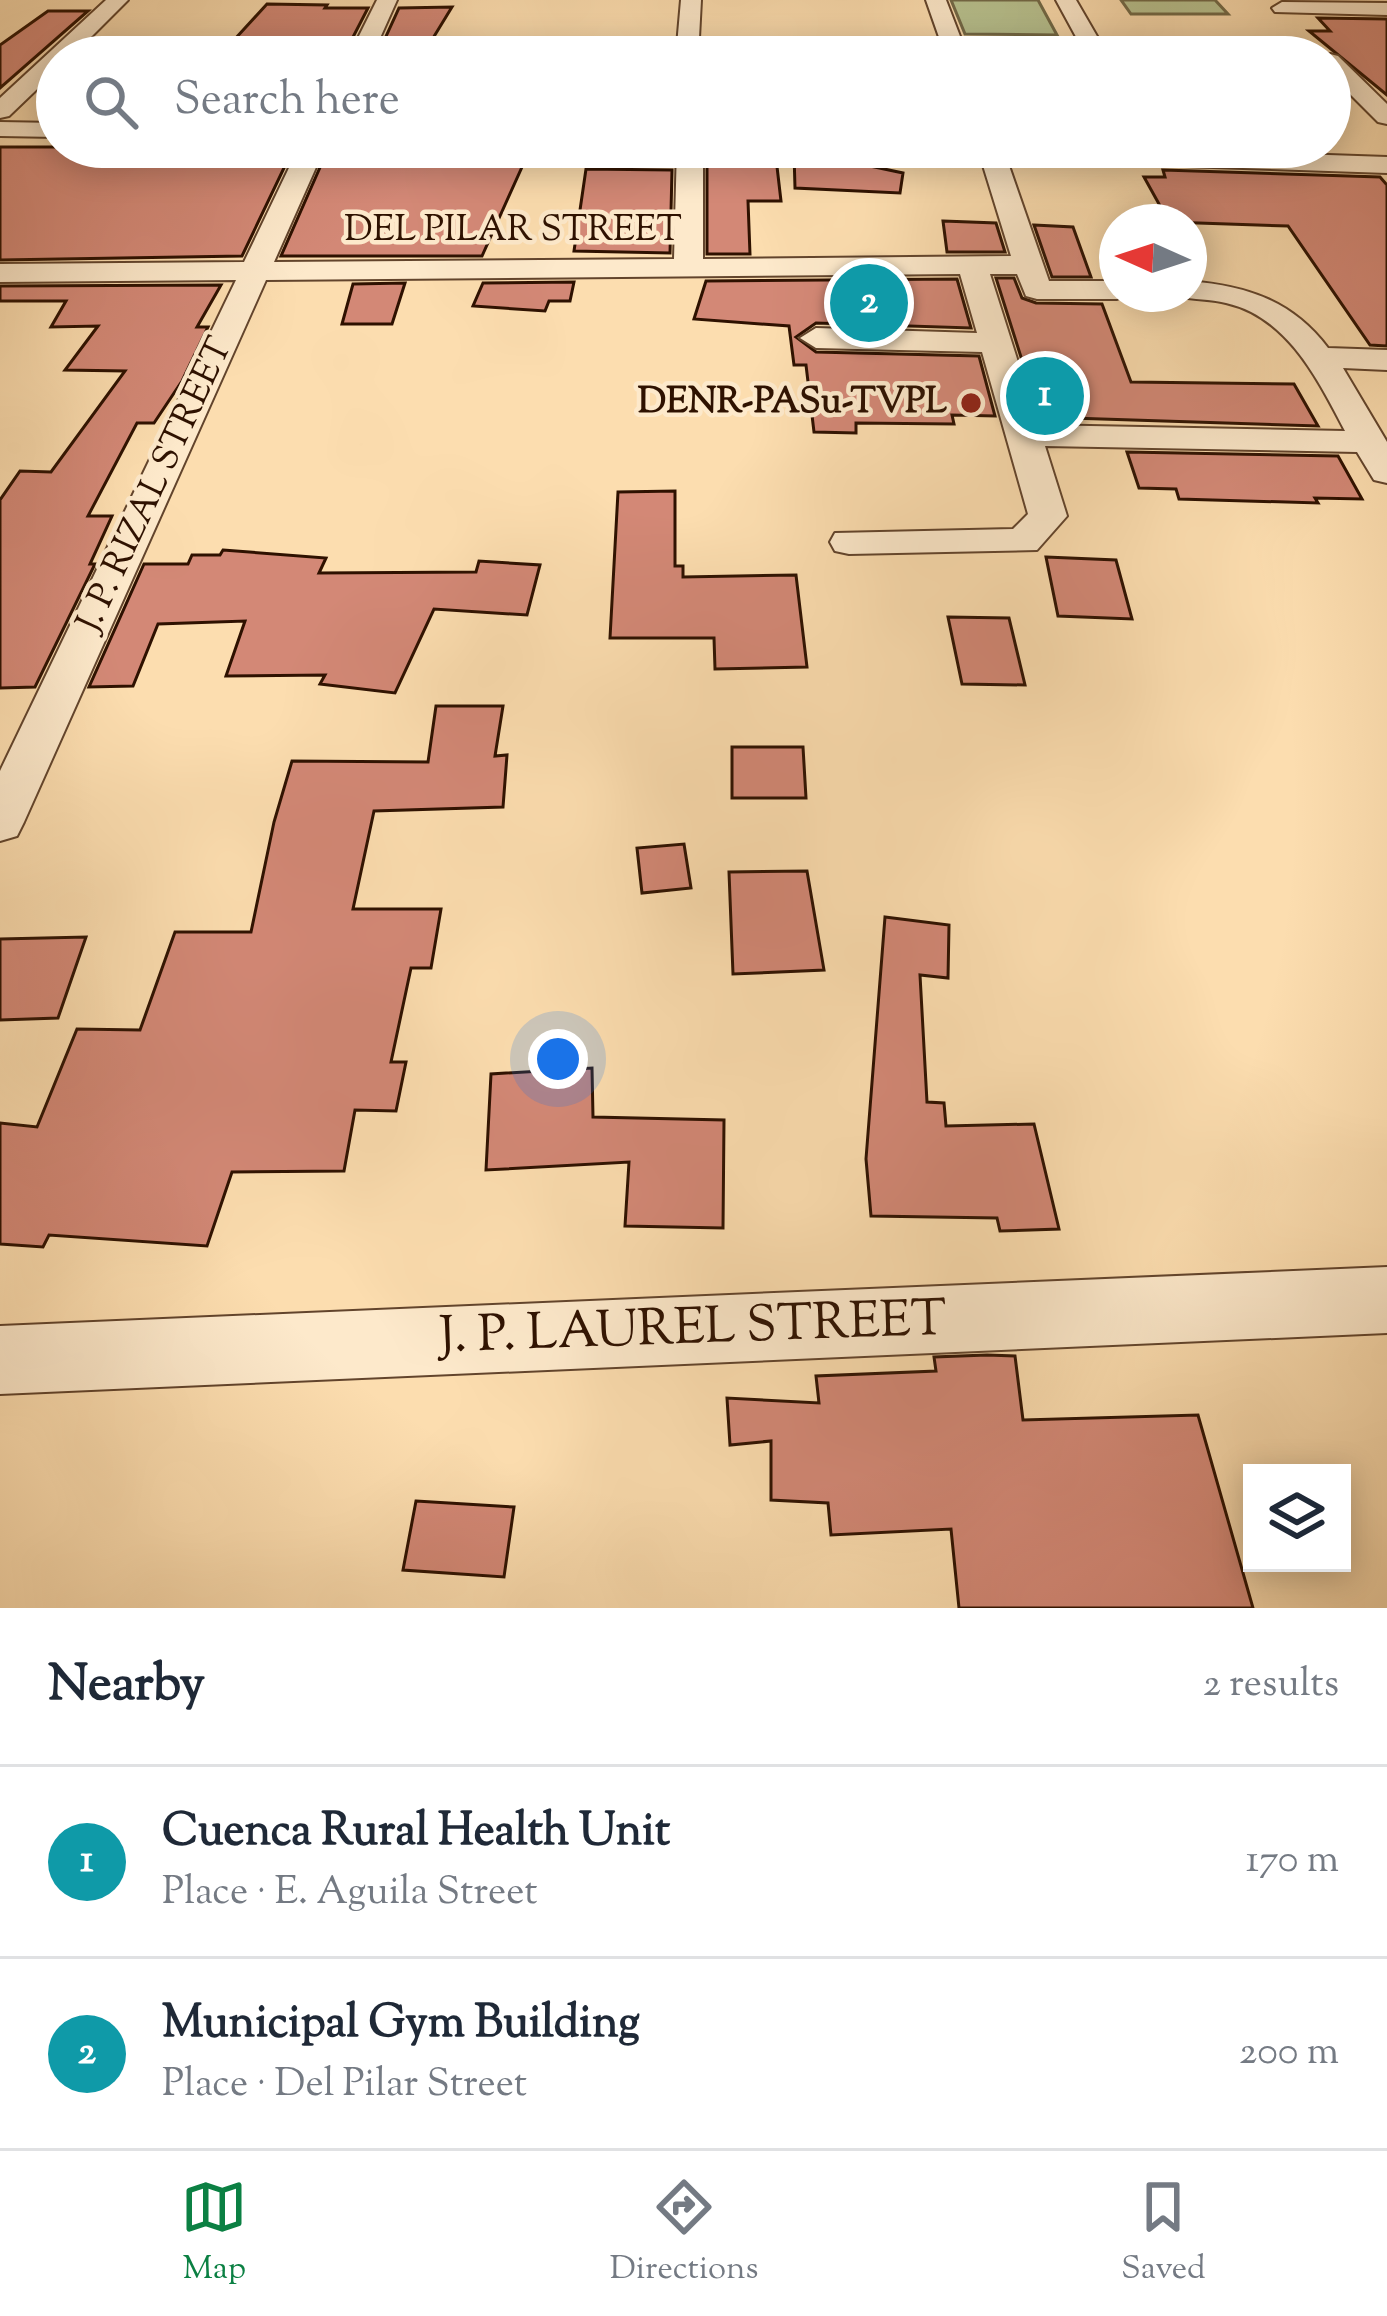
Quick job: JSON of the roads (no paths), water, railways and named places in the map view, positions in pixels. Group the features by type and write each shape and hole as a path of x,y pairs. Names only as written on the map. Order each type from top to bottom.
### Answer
{"street":[{"path":"78,36 118,0"},
{"path":"370,36 387,0"},
{"path":"689,36 692,0"},
{"path":"936,0 949,36"},
{"path":"1066,0 1086,36"},
{"path":"1335,36 1387,9"},
{"path":"1351,60 1370,67"},
{"path":"0,111 36,76"},
{"path":"1351,81 1387,117"},
{"path":"0,129 36,130"},
{"path":"1351,163 1387,165"},
{"name":"J. P. RIZAL STREET","path":"0,822 302,168"},
{"path":"688,269 690,168"},
{"path":"997,168 1032,277"},
{"path":"849,542 1023,541 1048,516 972,266"},
{"name":"DEL PILAR STREET","path":"0,273 972,266 1099,287"},
{"path":"1207,290 1224,290 1285,316 1319,357 1377,457"},
{"path":"816,338 996,343"},
{"path":"1319,357 1387,360"},
{"path":"1024,435 1377,457"},
{"name":"J. P. LAUREL STREET","path":"0,1360 1387,1300"}],"place":[{"name":"Municipal Gym Building","path":"869,303"},
{"name":"Cuenca Rural Health Unit","path":"1045,396"},
{"name":"DENR-PASu-TVPL","path":"971,403"}]}
